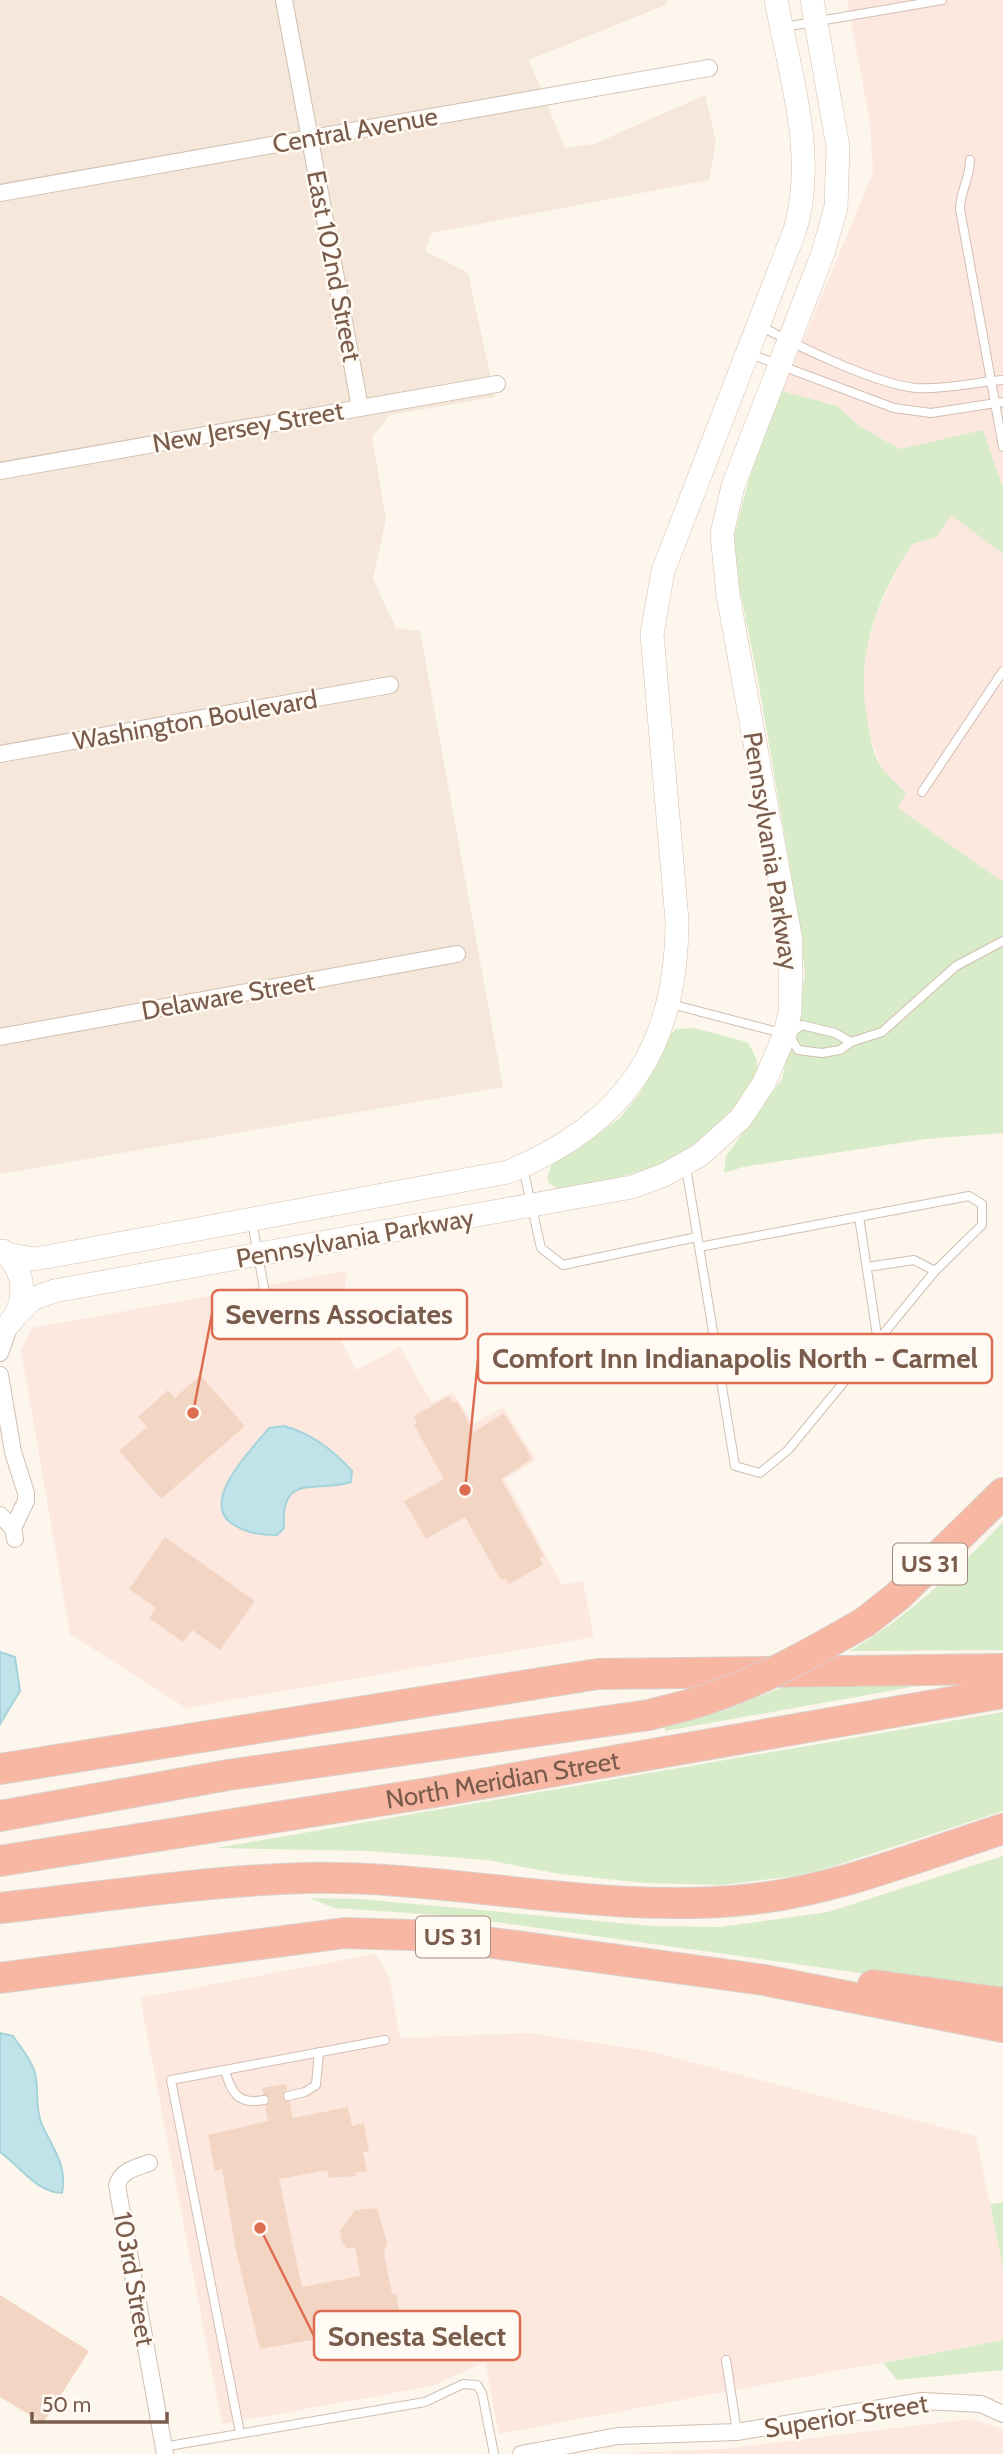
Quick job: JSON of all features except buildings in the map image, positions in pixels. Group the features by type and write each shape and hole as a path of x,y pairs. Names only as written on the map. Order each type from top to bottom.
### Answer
{"highway":[{"name":"US 31","path":"0,1815 228,1775 649,1715 726,1695 767,1676 864,1622 898,1596 999,1495"},
{"path":"0,1769 598,1674 1003,1669"},
{"name":"North Meridian Street","path":"0,1861 416,1796 1003,1693"},
{"path":"0,1798 93,1786 228,1775"},
{"path":"0,1908 224,1883 306,1878 365,1879 593,1899 699,1902 754,1899 810,1889 1003,1829"},
{"path":"0,1923 138,1894"},
{"name":"US 31","path":"0,1985 140,1959 345,1933 419,1935 764,1980 890,1986 1003,2003"},
{"path":"0,1978 140,1959"},
{"path":"764,1980 1003,2027"}],"main road":[{"name":"Pennsylvania Parkway","path":"3,1251 33,1259 487,1177 523,1166 572,1140 615,1103 643,1067 668,1003 677,956 677,920 653,618 663,570 795,230 805,185 802,142 776,0"},
{"name":"Pennsylvania Parkway","path":"9,1323 32,1299 54,1291 632,1187 685,1164 719,1140 741,1118 764,1083 787,1035 792,994 791,942 722,551 726,512 733,486 829,237 838,195 838,148 814,11"},
{"path":"3,1251 21,1278 22,1298 9,1323"}],"street":[{"name":"East 102nd Street","path":"284,0 360,407"},
{"name":"Central Avenue","path":"0,193 709,68"},
{"name":"New Jersey Street","path":"0,471 497,384"},
{"name":"Washington Boulevard","path":"0,754 390,685"},
{"name":"Delaware Street","path":"0,1037 457,954"},
{"path":"0,1353 9,1323"},
{"path":"0,1375 13,1452 26,1493 26,1501 14,1533 0,1515"},
{"name":"103rd Street","path":"149,2163 128,2170 120,2177 117,2185 164,2450"},
{"name":"Superior Street","path":"521,2454 618,2436 737,2432 922,2401 981,2404 1003,2414"}],"lane":[{"path":"782,28 814,11 942,0"},
{"path":"970,160 969,177 960,200 960,209 990,381 999,402 1003,447"},
{"path":"758,326 788,341 905,386 930,388 1003,380"},
{"path":"747,353 894,408 930,413 999,402"},
{"path":"922,792 1003,671"},
{"path":"668,1003 787,1035 798,1050 840,1050 851,1042 882,1032 956,966 1003,941"},
{"path":"787,1035 802,1025 835,1033 851,1042"},
{"path":"685,1164 735,1466 760,1472 788,1450 934,1271 982,1225 982,1204 969,1196 699,1247"},
{"path":"523,1166 541,1248 564,1265 697,1237"},
{"path":"859,1217 878,1342"},
{"path":"251,1221 268,1311"},
{"path":"867,1266 914,1260 934,1271"},
{"path":"240,2432 171,2080 385,2040"},
{"path":"289,2096 305,2092 316,2085 319,2052"},
{"path":"225,2070 230,2088 237,2098 247,2102 264,2100"},
{"path":"726,2360 737,2432"},
{"path":"164,2450 240,2432 425,2402 472,2383 482,2393 494,2454"}],"shaded area":[{"path":"0,0 667,0 668,4 529,60 565,148 594,144 705,95 716,141 709,180 432,233 425,251 468,273 495,397 390,415 372,437 386,519 373,579 396,628 420,631 503,1087 0,1174"},
{"path":"847,0 1003,0 1003,488 983,431 900,449 861,427 837,406 782,391 873,173 870,122"},
{"path":"951,514 1003,554 1003,882 898,808 872,743 863,699 865,656 876,616 898,567 912,544 937,537"},
{"path":"347,1271 339,1336 356,1370 400,1347 432,1403 453,1392 473,1424 503,1407 536,1460 505,1479 562,1585 583,1581 594,1637 186,1708 70,1634 21,1350 32,1328"},
{"path":"375,1954 389,1976 400,2038 528,2033 644,2050 976,2136 1003,2267 1003,2340 499,2434 485,2362 432,2386 222,2424 140,1998"},
{"path":"970,2419 1003,2429 1003,2454 608,2454 722,2449"}],"green space":[{"path":"782,391 837,406 861,427 900,449 983,430 1003,488 1003,554 951,515 937,537 912,544 888,586 872,629 864,675 864,699 875,755 883,769 906,793 898,808 1003,882 1003,1133 926,1139 743,1167 724,1173 726,1156 782,1079 805,976 799,920 757,674 731,547 750,475"},
{"path":"694,1028 747,1042 758,1067 750,1087 718,1124 698,1141 658,1165 613,1179 559,1189 550,1184 547,1178 552,1164 619,1119 640,1093 668,1037 676,1029"},
{"path":"1003,1522 1003,1650 850,1651 931,1592"},
{"path":"795,1682 915,1682 917,1686 665,1731 665,1726 726,1710"},
{"path":"1003,1712 1003,1811 828,1868 795,1876 722,1885 644,1883 560,1874 487,1860 369,1851 216,1848"},
{"path":"1003,1856 1003,1993 453,1916 334,1908 310,1898 360,1899 653,1926 720,1927 828,1912"},
{"path":"1003,2202 1003,2267 990,2204"},
{"path":"1003,2340 1003,2370 897,2380 883,2363"}],"water":[{"path":"284,1426 303,1433 329,1450 352,1471 351,1482 303,1488 294,1492 284,1510 284,1528 277,1535 247,1531 231,1523 223,1513 225,1488 232,1474 269,1428"},
{"path":"0,1652 15,1657 20,1691 0,1724"},
{"path":"0,2033 13,2036 34,2068 39,2116 61,2164 62,2193 36,2184 0,2152"}],"place":[{"name":"Severns Associates","path":"193,1413"},
{"name":"Comfort Inn Indianapolis North - Carmel","path":"465,1490"},
{"name":"Sonesta Select","path":"260,2228"}]}
